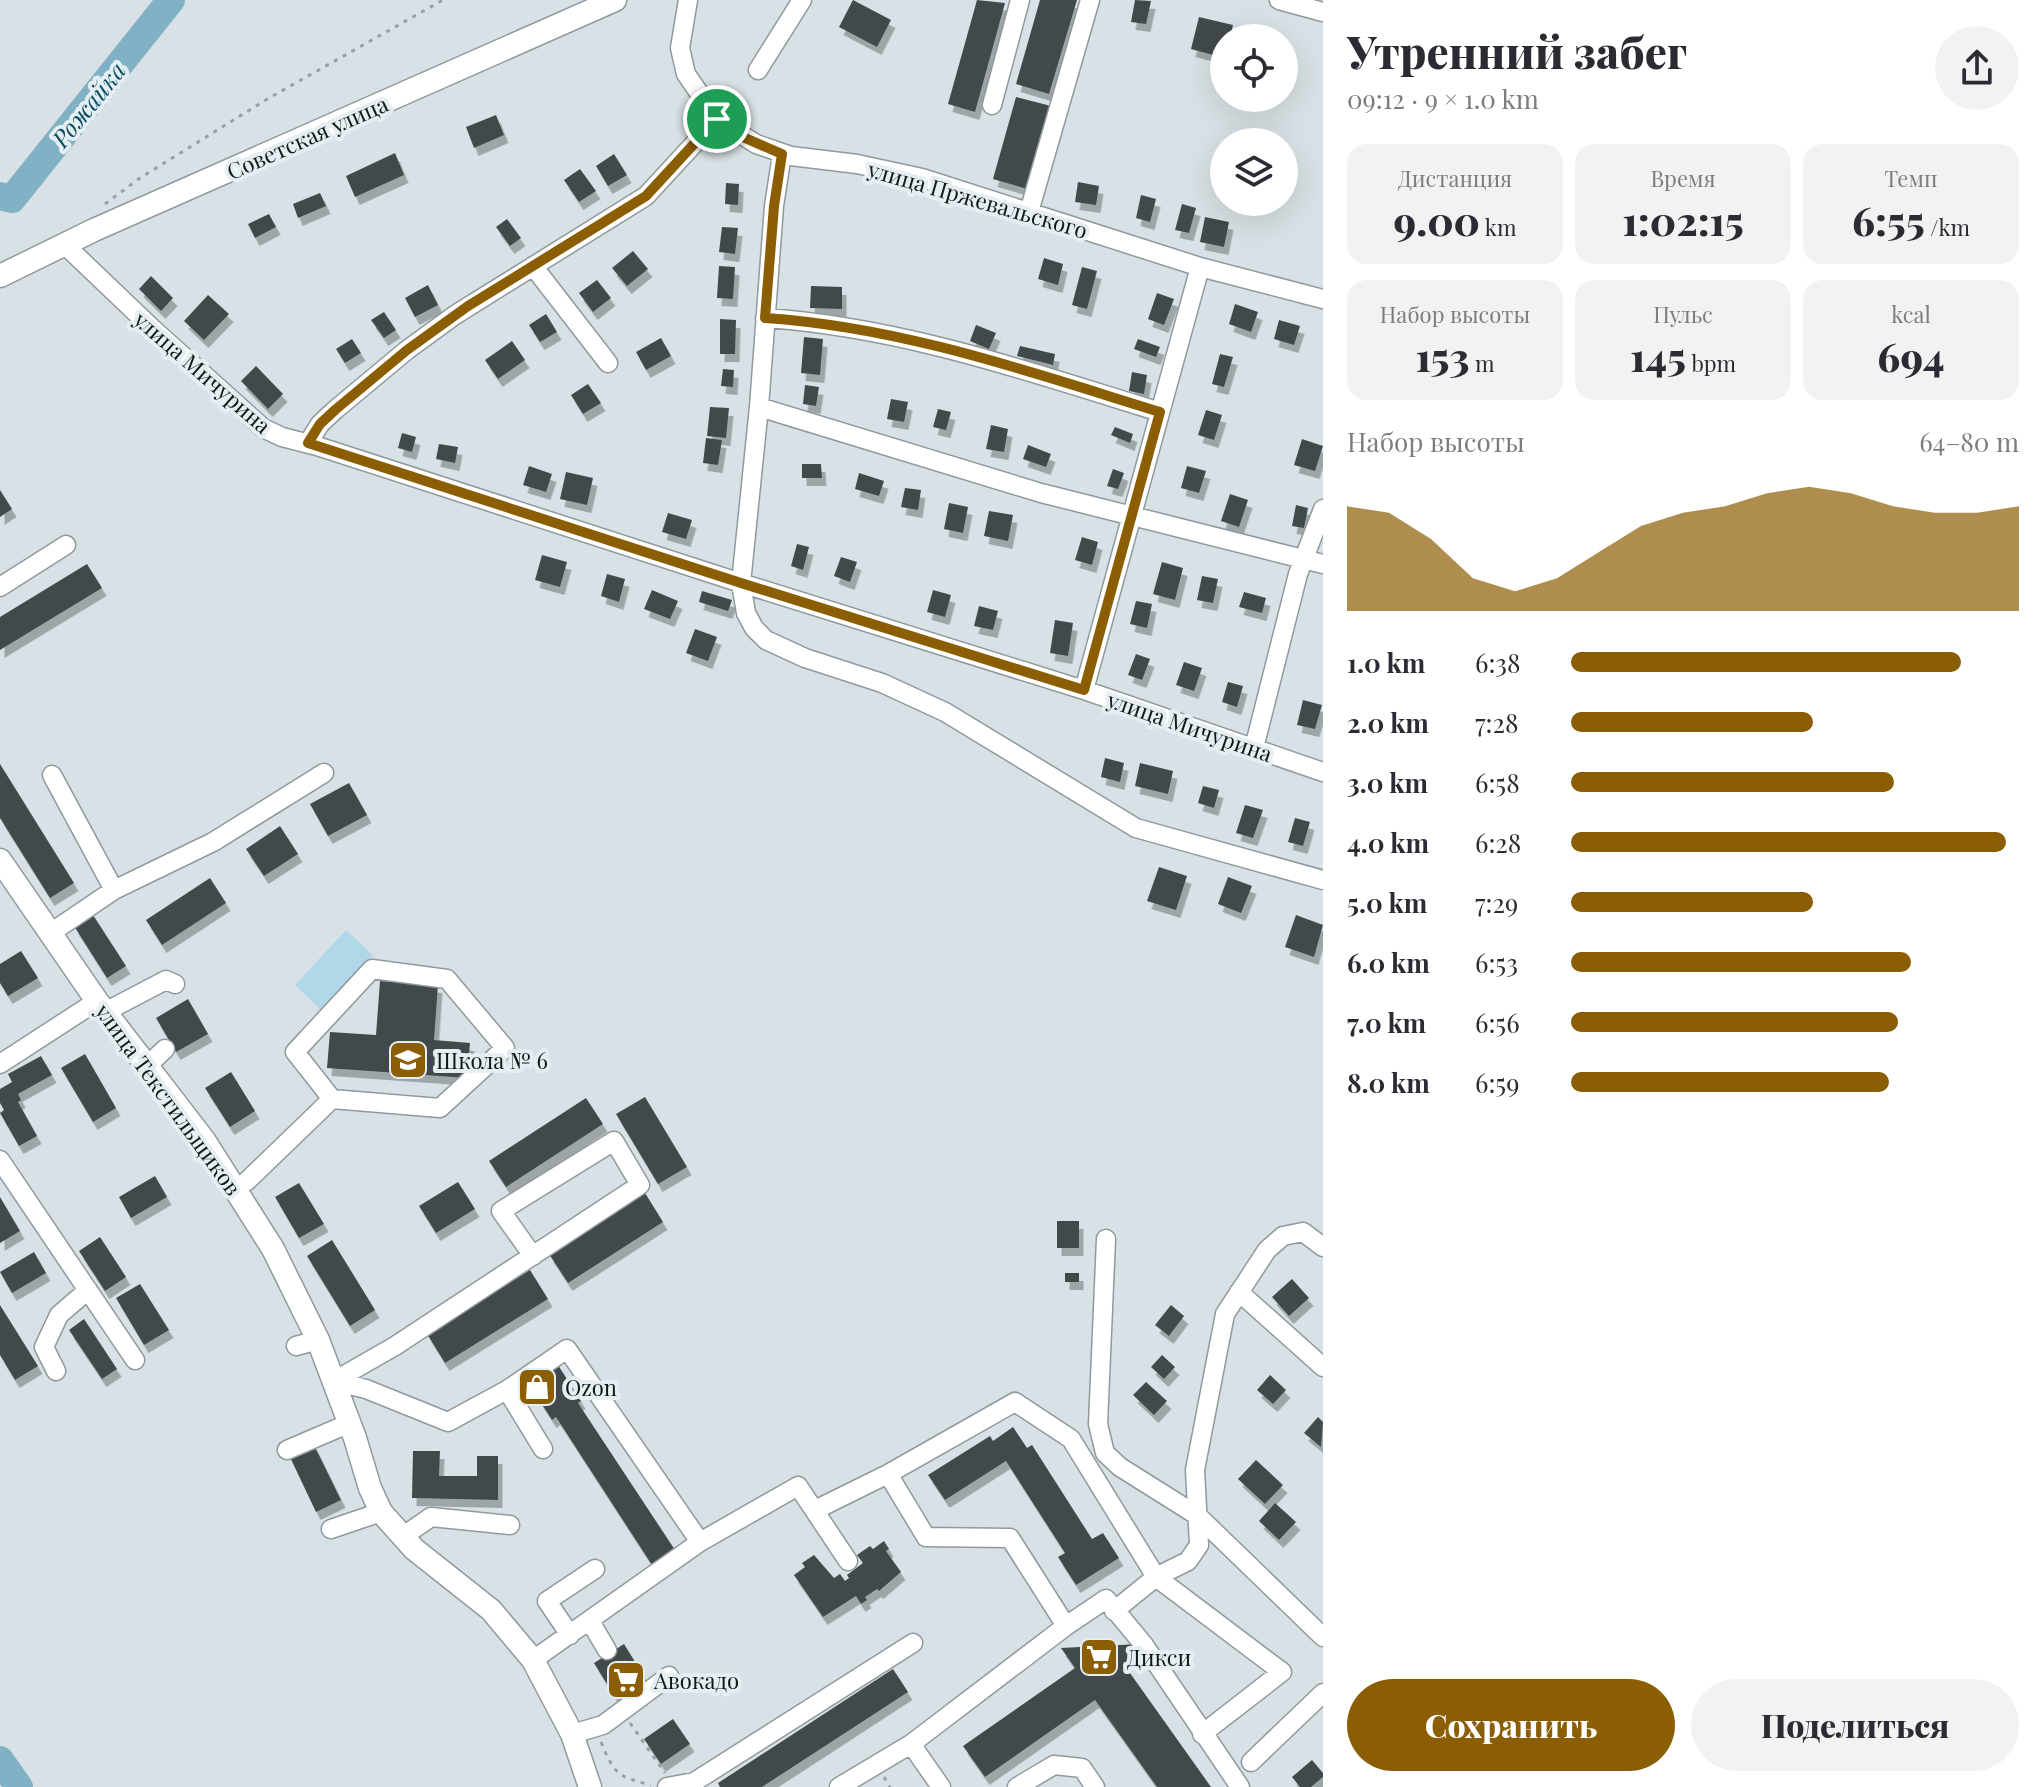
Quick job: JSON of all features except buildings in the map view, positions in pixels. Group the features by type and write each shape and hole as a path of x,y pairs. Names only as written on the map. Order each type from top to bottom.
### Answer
{"main road":[{"name":"Советская улица","path":"0,276 64,244 615,0"},
{"name":"улица Текстильщиков","path":"0,860 101,1006 204,1140 283,1265 307,1343 334,1381 381,1512 402,1537 481,1600 533,1660 572,1734 590,1787"}],"street":[{"name":"улица Пржевальского","path":"688,0 680,41 683,65 717,119 745,138 782,154 902,173 1200,267 1323,299"},
{"path":"758,70 802,0"},
{"path":"992,105 1020,0"},
{"path":"1029,212 1090,0"},
{"path":"1279,0 1323,12"},
{"path":"308,443 326,418 407,350 468,306 646,196 717,119"},
{"path":"782,154 774,206 759,407 741,583 750,622 759,634 774,644 818,663 882,683 933,706 1136,828 1323,880"},
{"name":"улица Мичурина","path":"64,244 255,421 275,435 1084,690 1323,772"},
{"path":"533,266 608,363"},
{"path":"1084,690 1200,267"},
{"path":"765,318 816,322 896,335 1160,412"},
{"path":"759,407 1014,485 1323,564"},
{"path":"1254,748 1303,559 1323,509"},
{"path":"0,587 66,545"},
{"path":"49,934 114,890 213,842 324,773"},
{"path":"52,775 114,890"},
{"path":"236,1188 332,1099 440,1108 505,1048 447,979 372,969 295,1052 332,1099"},
{"path":"0,1064 101,1006 166,980 175,984"},
{"path":"147,1066 165,1049"},
{"path":"334,1381 395,1346 533,1256 640,1185 614,1141 501,1211 533,1256"},
{"path":"0,1160 135,1360"},
{"path":"1114,1611 1156,1577 1188,1561 1199,1545 1195,1470 1225,1314 1267,1250 1283,1236 1303,1232 1323,1247"},
{"path":"1106,1239 1098,1424 1105,1453 1120,1467 1198,1516 1323,1637"},
{"path":"56,1371 44,1347 59,1315 88,1290"},
{"path":"1239,1292 1323,1367"},
{"path":"334,1381 366,1389 448,1422 507,1390 567,1349 700,1542"},
{"path":"507,1390 543,1449"},
{"path":"815,1510 888,1474 1015,1402 1071,1439 1156,1577 1282,1672 1202,1734"},
{"path":"287,1450 350,1423"},
{"path":"888,1474 926,1537 1010,1538 1066,1626"},
{"path":"533,1660 700,1542 798,1486 848,1561"},
{"path":"331,1529 381,1512"},
{"path":"402,1537 431,1517 510,1525"},
{"path":"570,1635 547,1601 595,1569"},
{"path":"839,1787 911,1744 1106,1599 1144,1645 1240,1787"},
{"path":"590,1621 607,1650"},
{"path":"666,1787 694,1782 913,1643"},
{"path":"572,1734 603,1725 669,1676"},
{"path":"1251,1762 1323,1693"},
{"path":"911,1744 941,1787"},
{"path":"1017,1787 1054,1765 1082,1768 1095,1787"}],"path":[{"path":"97,210 140,178 269,98 443,0"},
{"path":"622,1711 666,1787"},
{"path":"595,1727 610,1764 624,1779 666,1787"}],"shaded area":[{"path":"346,930 373,955 321,1010 295,985"}],"waterway":[{"name":"Рожайка","path":"0,196 12,199 171,0"},
{"name":"Рожайка","path":"0,1760 19,1787"}],"place":[{"name":"Школа № 6","path":"408,1060"},
{"name":"Ozon","path":"537,1387"},
{"name":"Дикси","path":"1099,1657"},
{"name":"Авокадо","path":"626,1680"}],"route":[{"path":"717,119 745,138 782,154 774,206 765,318 816,322 896,335 1160,412 1084,690 308,443 320,424 407,350 468,306 646,196 717,119"}]}
